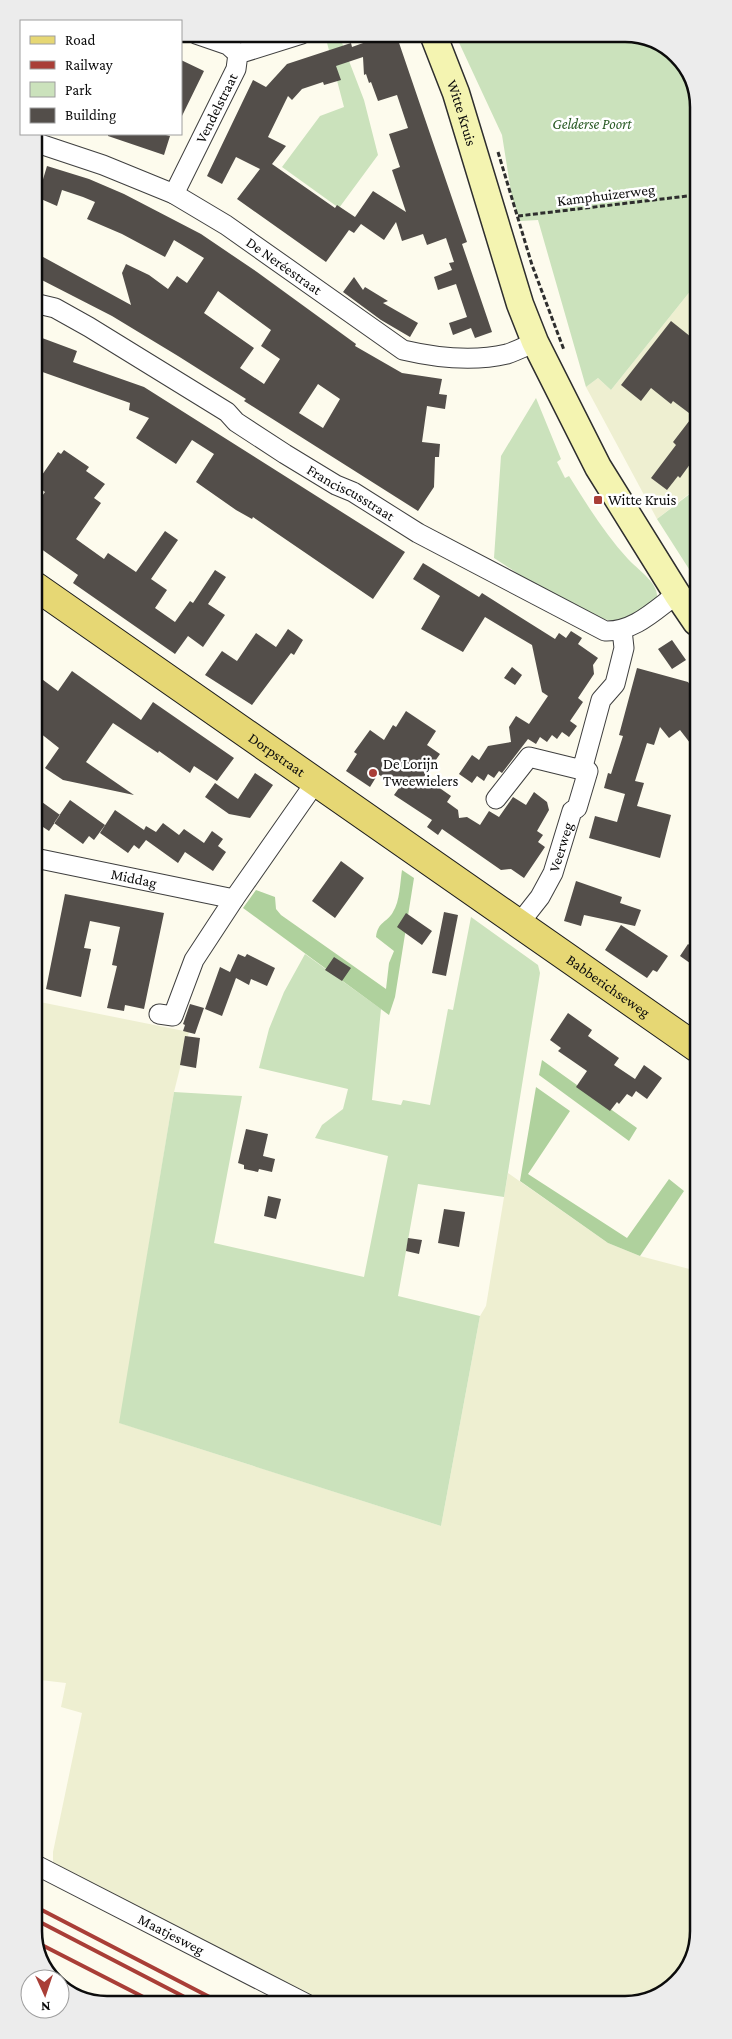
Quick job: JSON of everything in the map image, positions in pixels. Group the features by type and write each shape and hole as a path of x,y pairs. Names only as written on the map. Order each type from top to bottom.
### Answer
{"main road":[{"name":"Witte Kruis","path":"436,43 456,93 520,304 546,336 598,466 690,613"},
{"name":"Dorpstraat","path":"43,592 518,924"},
{"name":"Babberichseweg","path":"518,924 690,1043"}],"street":[{"path":"218,42 228,46 238,54"},
{"name":"Vendelstraat","path":"174,194 236,69 238,54 275,42"},
{"name":"De Neréestraat","path":"43,145 103,164 174,194 226,225 404,350 434,358 471,358 507,354 546,336"},
{"name":"Franciscusstraat","path":"43,305 54,308 89,327 227,412 236,422 336,486 353,492 418,533 605,631 622,630"},
{"path":"622,630 633,626 677,594"},
{"name":"Veerweg","path":"518,924 540,897 553,873 572,811 577,808 588,771 582,770 600,700 614,684 624,648 622,630"},
{"path":"496,799 529,757 582,770"},
{"path":"159,1014 173,1016 194,960 315,783"},
{"name":"Middag","path":"43,860 234,899"},
{"name":"Maatjesweg","path":"42,1868 291,1996"}],"path":[{"name":"Kamphuizerweg","path":"546,336 532,265 518,216 690,196"}],"green space":[{"path":"327,42 342,42 364,100 378,155 339,208 282,167 320,116 344,107"},
{"name":"Gelderse Poort","path":"459,43 637,44 653,49 664,56 679,71 685,82 690,107 690,291 611,390 598,378 586,387 538,220 520,221 512,198 502,135"},
{"path":"690,291 690,493 657,519 586,387 598,378 611,390"},
{"path":"536,398 561,459 557,462 565,478 569,476 612,540 655,587 657,598 629,620 615,621 579,610 494,558 501,456"},
{"path":"690,494 690,571 657,519"},
{"path":"402,870 414,878 395,997 389,1015 243,908 256,890 275,897 276,909 281,915 386,989 389,963 394,951 376,937 379,928 391,916 395,908"},
{"path":"471,917 538,965 540,973 504,1197 418,1184 398,1296 480,1316 441,1526 119,1423 174,1092 242,1096 214,1243 364,1277 388,1156 315,1138 322,1125 343,1109 348,1089 259,1068 269,1029 284,992 305,954 381,1009 372,1100 401,1105 403,1100 430,1105 448,1009 453,1010"},
{"path":"43,1003 189,1032 174,1092 120,1423 441,1526 480,1316 486,1306 508,1173 608,1243 640,1256 690,1269 690,1932 686,1953 681,1964 671,1978 661,1986 633,1996 298,1996 53,1870 53,1852 82,1713 61,1707 66,1683 42,1680"},
{"path":"542,1060 637,1128 629,1141 539,1075"},
{"path":"536,1087 570,1111 528,1174 627,1238 669,1179 684,1191 640,1256 608,1243 520,1181"}],"building":[{"path":"365,42 399,43 467,242 462,244 492,332 475,338 471,328 453,335 449,323 467,317 456,284 438,290 434,277 452,270 449,263 454,262 446,238 427,245 423,234 402,241 396,222 384,240 361,224 354,233 349,230 326,262 237,199 260,169 236,157 222,184 207,176 253,80 266,87 287,64 351,43 352,47","holes":["363,57 364,75 366,74 378,101 397,95 408,128 389,134 400,167 392,170 406,212 373,191 355,217 337,205 335,208 272,164 286,146 268,137 288,96 292,100 302,89 323,82 324,85 341,80 336,66"]},
{"path":"182,60 204,71 182,116"},
{"path":"166,135 170,136 164,155 108,136"},
{"path":"47,166 89,179 124,194 201,234 356,344 355,346 402,373 442,379 439,394 447,395 445,409 427,406 422,442 440,444 439,457 435,457 434,487 418,511 244,401 246,399 178,356 112,316 43,281 43,257 131,305 122,273 126,264 149,275 168,289 177,276 187,283 204,258 174,240 165,257 122,234 87,219 95,202 83,197 62,190 57,206 43,200 43,179","holes":["218,291 271,330 261,346 280,359 264,384 240,368 254,348 204,313","318,384 340,399 323,428 299,413"]},
{"path":"354,277 363,290 365,287 388,301 383,303 418,323 410,337 381,320 343,292"},
{"path":"671,321 690,336 690,414 673,401 671,404 651,388 641,401 621,385"},
{"path":"43,338 77,351 73,362 144,387 405,552 373,599 253,517 252,519 236,510 196,482 214,454 192,440 176,464 136,438 149,418 129,410 130,403 43,372"},
{"path":"690,420 690,464 680,478 678,476 667,490 651,478 676,445 673,442"},
{"path":"64,450 89,467 86,471 105,484 94,498 101,503 76,539 104,559 108,553 136,572 165,531 178,540 151,579 167,590 155,608 175,622 190,601 193,603 215,570 226,577 208,604 225,615 203,647 188,636 175,654 73,583 78,575 43,550 43,495 45,492 43,490 43,474 58,452 61,454"},
{"path":"423,563 479,597 482,593 555,639 559,633 566,638 571,631 582,638 578,644 598,658 593,665 594,674 578,698 583,702 570,721 577,726 569,737 562,732 557,739 552,735 547,742 540,737 536,744 528,739 502,773 499,771 494,778 488,774 484,781 477,776 472,783 459,774 472,755 479,760 488,746 511,742 509,727 516,716 529,724 548,696 542,692 532,645 485,617 463,652 421,629 440,596 413,579"},
{"path":"288,629 303,640 294,655 291,653 252,705 205,675 222,651 237,661 256,633 276,647"},
{"path":"672,640 686,660 672,669 658,649"},
{"path":"512,667 522,675 515,685 504,678"},
{"path":"637,668 688,682 690,685 690,743 680,730 669,738 660,727 654,745 647,743 635,781 644,783 637,806 671,815 660,858 589,838 595,816 617,822 625,794 604,788 608,773 611,774 623,736 619,735"},
{"path":"72,671 141,720 153,702 234,758 217,781 194,766 190,773 159,751 158,753 113,723 86,762 134,795 63,780 45,768 59,748 43,735 43,680 58,691"},
{"path":"406,711 436,731 427,745 440,754 424,777 451,796 447,802 458,810 459,818 467,817 480,825 489,811 499,817 513,797 526,805 534,792 547,802 549,810 537,831 543,835 538,842 545,847 524,878 511,869 501,870 442,829 438,835 427,827 432,820 394,795 399,788 378,774 370,787 346,771 357,754 354,752 370,730 384,740 393,725 396,727"},
{"path":"255,773 273,785 250,818 229,814 205,797 215,783 238,799"},
{"path":"70,800 105,825 94,840 89,836 83,844 54,823"},
{"path":"43,802 60,815 49,831 43,827"},
{"path":"115,810 144,830 146,826 156,832 163,823 179,835 184,829 204,843 212,831 223,839 218,846 226,852 213,871 185,852 178,863 146,840 139,849 134,845 128,853 100,833"},
{"path":"341,861 364,878 335,918 312,901"},
{"path":"576,881 622,897 620,903 641,910 635,926 584,915 581,926 564,921"},
{"path":"65,894 164,913 144,1009 125,1005 124,1011 107,1008 117,966 112,965 120,927 90,921 84,948 91,949 81,997 46,989"},
{"path":"444,912 458,915 446,976 432,973"},
{"path":"406,913 432,931 422,945 397,927"},
{"path":"621,925 668,956 657,972 653,970 647,978 605,950"},
{"path":"688,944 690,946 690,963 680,956"},
{"path":"238,954 245,957 247,954 275,968 267,986 251,979 249,985 236,978 222,1016 205,1009 220,967 230,972"},
{"path":"334,957 351,968 342,981 325,970"},
{"path":"190,1004 204,1008 195,1034 183,1031 185,1025 183,1024"},
{"path":"568,1013 592,1030 588,1036 619,1058 614,1065 635,1079 644,1065 662,1078 647,1099 636,1091 632,1097 627,1094 610,1111 576,1087 587,1071 558,1051 561,1048 550,1040"},
{"path":"185,1036 200,1038 196,1068 180,1065"},
{"path":"246,1129 268,1134 263,1156 275,1159 272,1172 259,1169 258,1172 244,1169 244,1165 238,1163"},
{"path":"268,1196 281,1199 276,1219 264,1216"},
{"path":"444,1209 465,1212 459,1247 438,1243"},
{"path":"408,1238 422,1240 419,1254 406,1251"}],"railway":[{"path":"42,1910 208,1996"},
{"path":"42,1923 183,1996"},
{"path":"44,1946 141,1996"}],"place":[{"name":"Witte Kruis","path":"598,500"},
{"name":"De Lorijn Tweewielers","path":"373,773"}]}
